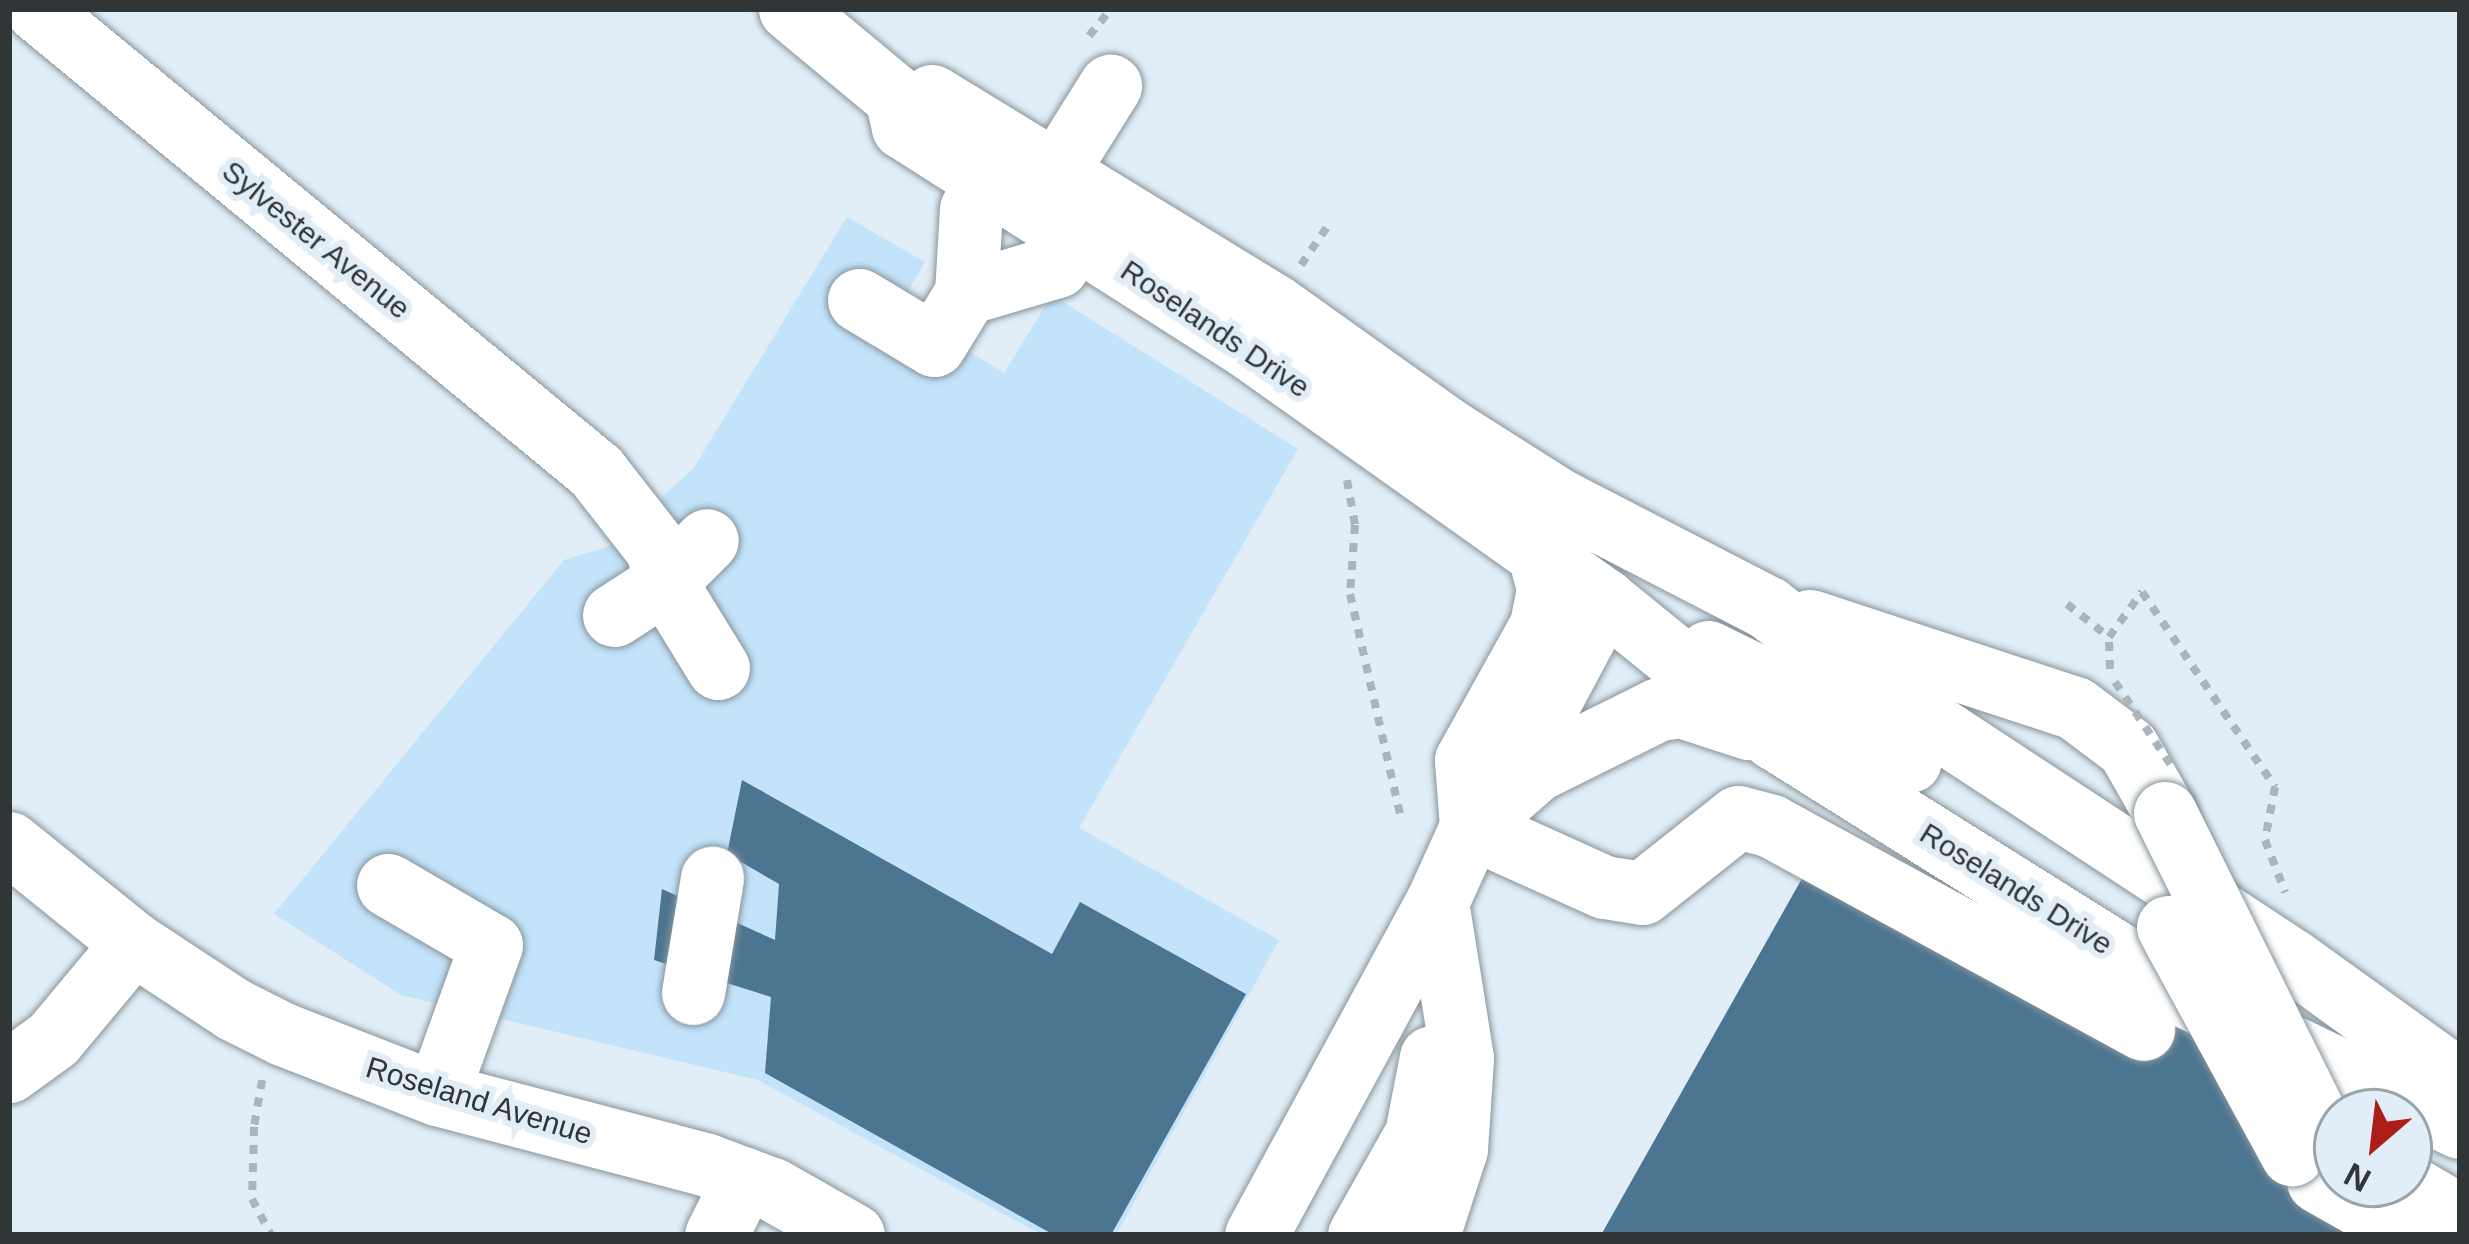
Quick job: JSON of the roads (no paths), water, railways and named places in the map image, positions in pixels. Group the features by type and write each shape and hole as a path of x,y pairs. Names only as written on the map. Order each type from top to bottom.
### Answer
{"street":[{"name":"Sylvester Avenue","path":"36,9 596,470 658,549 662,579 718,668"},
{"name":"Roselands Drive","path":"790,9 896,97 903,127 1251,349 1540,559 1604,600 1774,738 2183,995 2460,1127"},
{"path":"1056,172 1110,86"},
{"name":"Roselands Drive","path":"896,97 926,92 1324,338 1447,429 1559,500 1768,608 1839,663 2293,962 2440,1067 2460,1087"},
{"path":"859,300 934,345 966,293 971,209 988,182"},
{"path":"966,293 1057,266 1075,237"},
{"name":"Roselands Drive","path":"1559,500 1604,600"},
{"path":"1471,827 1466,760 1541,625 1548,588 1540,559"},
{"name":"Roselands Drive","path":"1541,625 1604,600 1657,592 1788,657 1839,663"},
{"path":"1256,1235 1437,902 1471,827 1512,772 1604,600 1844,719 2168,927 2282,1144 2313,1152"},
{"path":"1768,608 2075,707 2128,748 2165,813 2313,1125"},
{"path":"1471,827 1536,770 1659,709 1681,706 1774,738"},
{"path":"1471,827 1604,886 1642,893 1738,817 1772,826 2143,1029"},
{"name":"Roseland Avenue","path":"9,843 133,943 233,1009 283,1034 436,1094 744,1179 854,1235"},
{"path":"693,993 712,878"},
{"path":"388,885 491,945 436,1094"},
{"path":"1428,1235 1456,1149 1462,1058 1437,902"},
{"path":"9,1071 53,1039 133,943"},
{"path":"1359,1235 1416,1135 1426,1068 1453,1006"},
{"path":"716,1235 744,1179"},
{"path":"2433,1200 2460,1216"},
{"path":"2384,1208 2413,1235"}]}
